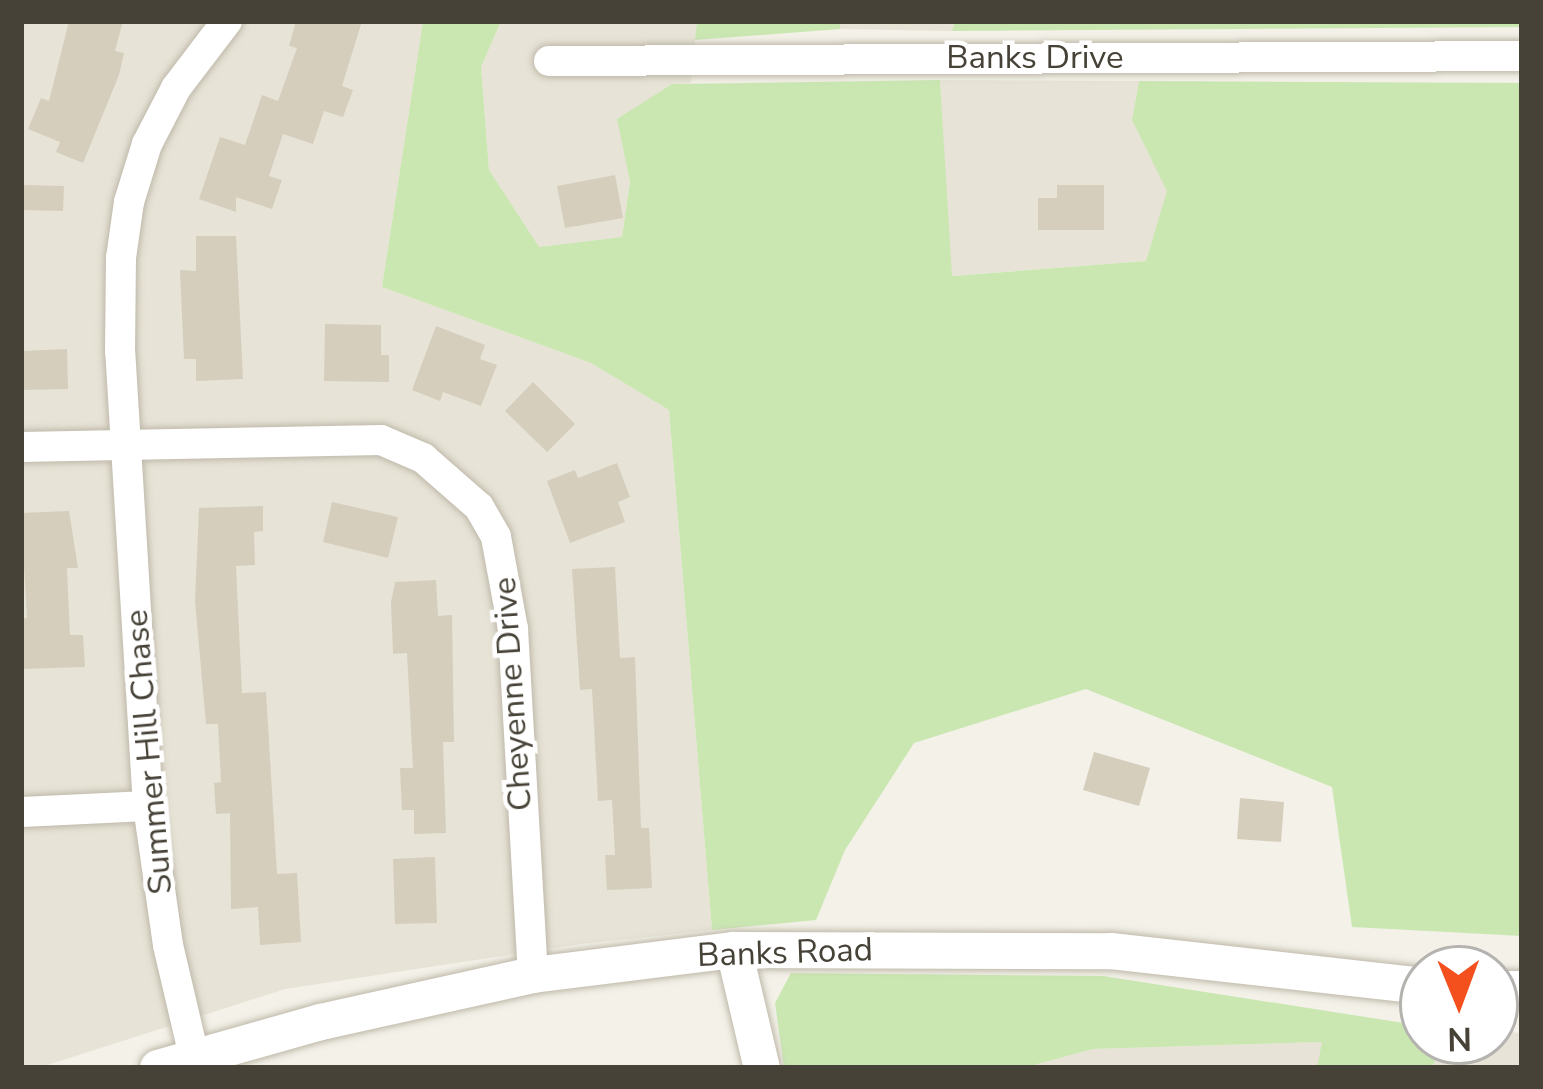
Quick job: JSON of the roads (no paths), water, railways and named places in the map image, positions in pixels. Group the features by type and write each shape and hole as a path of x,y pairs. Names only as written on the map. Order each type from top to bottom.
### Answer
{"street":[{"name":"Summer Hill Chase","path":"194,1056 168,945 148,806 125,444 121,258 129,202 147,144 176,88 227,21"},
{"name":"Banks Drive","path":"549,61 1522,56"},
{"name":"Cheyenne Drive","path":"21,447 381,440 423,458 479,507 496,537 513,629 533,975"},
{"path":"21,812 148,806"},
{"path":"734,950 762,1068"},
{"name":"Banks Road","path":"158,1068 533,975 734,950 1111,951 1399,983"}]}
